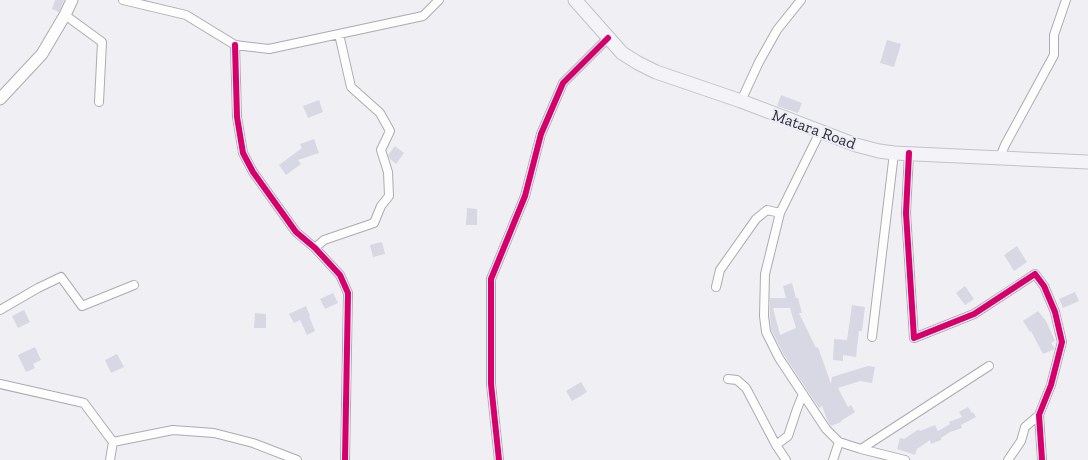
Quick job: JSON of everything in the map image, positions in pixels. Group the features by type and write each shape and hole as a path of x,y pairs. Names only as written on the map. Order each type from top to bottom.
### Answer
{"highway":[{"name":"Matara Road","path":"575,0 622,53 638,64 661,74 741,101 856,145 894,153 1088,162"}],"main road":[{"path":"0,99 42,54 72,0"}],"street":[{"path":"123,0 186,15 235,45 269,49 423,16 439,0"},
{"path":"741,101 759,62 777,30 801,0"},
{"path":"1000,157 1054,54 1054,35 1066,0"},
{"path":"65,15 102,42 99,102"},
{"path":"315,248 324,240 374,223 381,206 389,196 388,172 381,150 390,131 380,113 351,87 339,34"},
{"path":"499,460 491,384 491,279 525,196 541,134 563,83 608,38"},
{"path":"235,45 237,117 243,153 253,172 296,232 315,248 340,275 348,293 345,460"},
{"path":"820,132 780,213 765,274 764,316 766,332 779,358 826,429 839,442 905,460"},
{"path":"872,337 894,153"},
{"path":"909,153 906,213 914,338 974,314 1035,274 1044,286 1054,312 1062,342 1051,385 1038,415 1025,427 1021,441 1008,460"},
{"path":"716,287 720,270 756,219 768,210 780,213"},
{"path":"0,310 38,288 61,277 82,306 134,285"},
{"path":"862,449 989,366"},
{"path":"728,379 737,380 746,388 776,445 786,460"},
{"path":"0,384 84,403 113,442 110,460"},
{"path":"776,445 788,436 803,394"},
{"path":"1038,415 1042,460"},
{"path":"113,442 173,430 214,433 252,443 297,460"},
{"path":"832,460 839,442"}],"building":[{"path":"55,0 64,0 59,12 52,9"},
{"path":"887,40 901,44 894,67 880,63"},
{"path":"781,95 802,103 798,113 777,106"},
{"path":"319,100 323,112 308,118 303,106"},
{"path":"314,139 319,153 298,160 301,164 286,175 279,165 302,148 300,144"},
{"path":"395,146 404,153 396,164 388,155"},
{"path":"467,208 477,209 477,225 466,225"},
{"path":"382,242 385,254 373,257 370,245"},
{"path":"1017,246 1027,262 1014,271 1004,255"},
{"path":"792,283 802,313 799,313 816,348 818,347 831,384 832,376 868,366 875,367 872,383 860,381 838,388 848,407 851,405 855,412 841,422 831,426 822,406 819,408 784,355 771,329 770,298 786,298 783,286","holes":["773,308 790,308 796,328 780,335"]},
{"path":"965,286 974,299 965,305 956,293"},
{"path":"1075,292 1079,301 1063,308 1059,299"},
{"path":"333,293 338,303 325,309 320,299"},
{"path":"852,305 865,307 862,331 859,331 856,357 843,355 843,361 833,360 834,339 847,340"},
{"path":"306,306 315,331 307,335 300,320 294,323 289,314"},
{"path":"24,310 30,322 18,328 12,316"},
{"path":"1038,311 1046,321 1055,341 1051,343 1055,349 1043,354 1031,331 1030,332 1023,321"},
{"path":"255,313 266,314 266,328 254,328"},
{"path":"35,347 41,360 33,364 35,368 26,372 18,355"},
{"path":"117,354 124,367 111,373 105,360"},
{"path":"581,382 587,392 572,401 566,391"},
{"path":"968,407 976,417 961,425 962,428 950,432 941,438 941,440 931,444 930,440 917,449 915,455 897,449 900,438 904,439 919,429 920,431 935,425 938,431 950,424 949,422 962,417 959,412"}],"cycle path":[{"path":"499,460 491,384 491,279 525,196 541,134 563,83 608,38"},
{"path":"235,45 237,117 243,153 253,172 296,232 315,248 340,275 348,293 345,460"},
{"path":"909,153 906,213 914,338 974,314 1035,274 1044,286 1055,312 1062,342 1051,385 1039,415 1042,460"}]}
